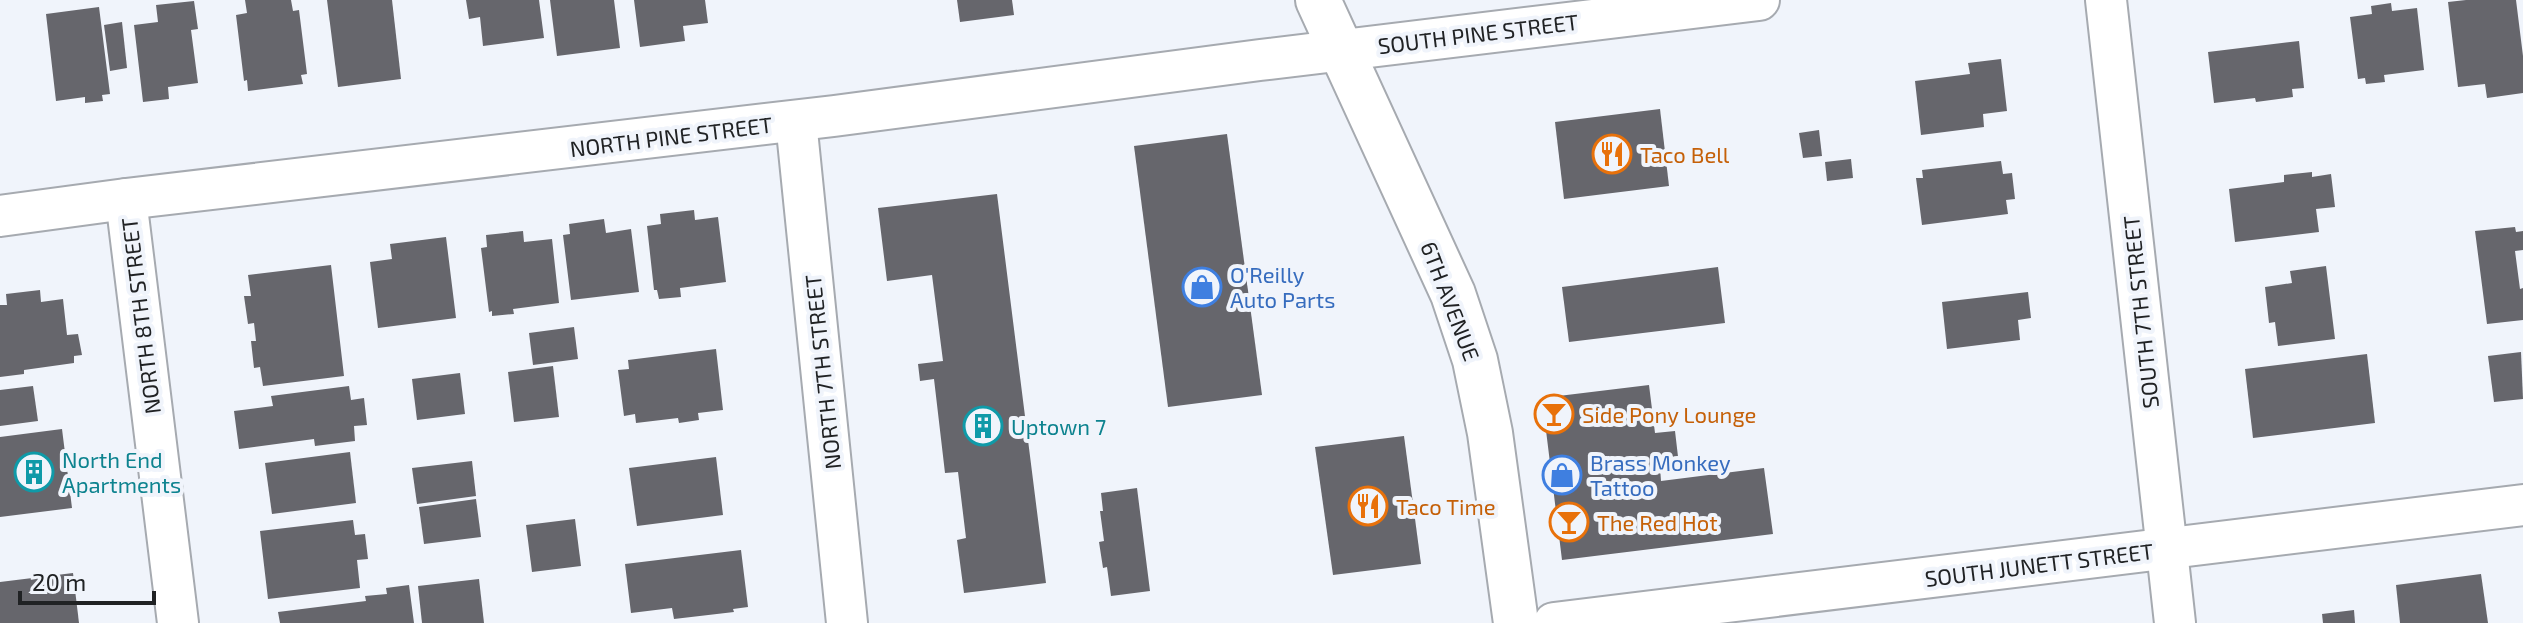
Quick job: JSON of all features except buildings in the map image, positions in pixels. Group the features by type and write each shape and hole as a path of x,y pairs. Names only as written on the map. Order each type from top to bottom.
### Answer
{"main road":[{"name":"6TH AVENUE","path":"1318,0 1453,294 1475,360 1490,433 1516,623"}],"street":[{"name":"SOUTH PINE STREET","path":"1341,50 1759,0"},
{"name":"SOUTH 7TH STREET","path":"2106,0 2175,623"},
{"name":"NORTH PINE STREET","path":"0,216 796,121 1341,50"},
{"name":"NORTH 7TH STREET","path":"796,121 847,623"},
{"name":"NORTH 8TH STREET","path":"126,199 178,623"},
{"name":"SOUTH JUNETT STREET","path":"1554,623 2523,505"}],"place":[{"name":"Taco Bell","path":"1612,154"},
{"name":"O'Reilly Auto Parts","path":"1202,287"},
{"name":"Side Pony Lounge","path":"1554,414"},
{"name":"Uptown 7","path":"983,426"},
{"name":"North End Apartments","path":"34,472"},
{"name":"Brass Monkey Tattoo","path":"1562,475"},
{"name":"Taco Time","path":"1368,506"},
{"name":"The Red Hot","path":"1569,522"}]}
